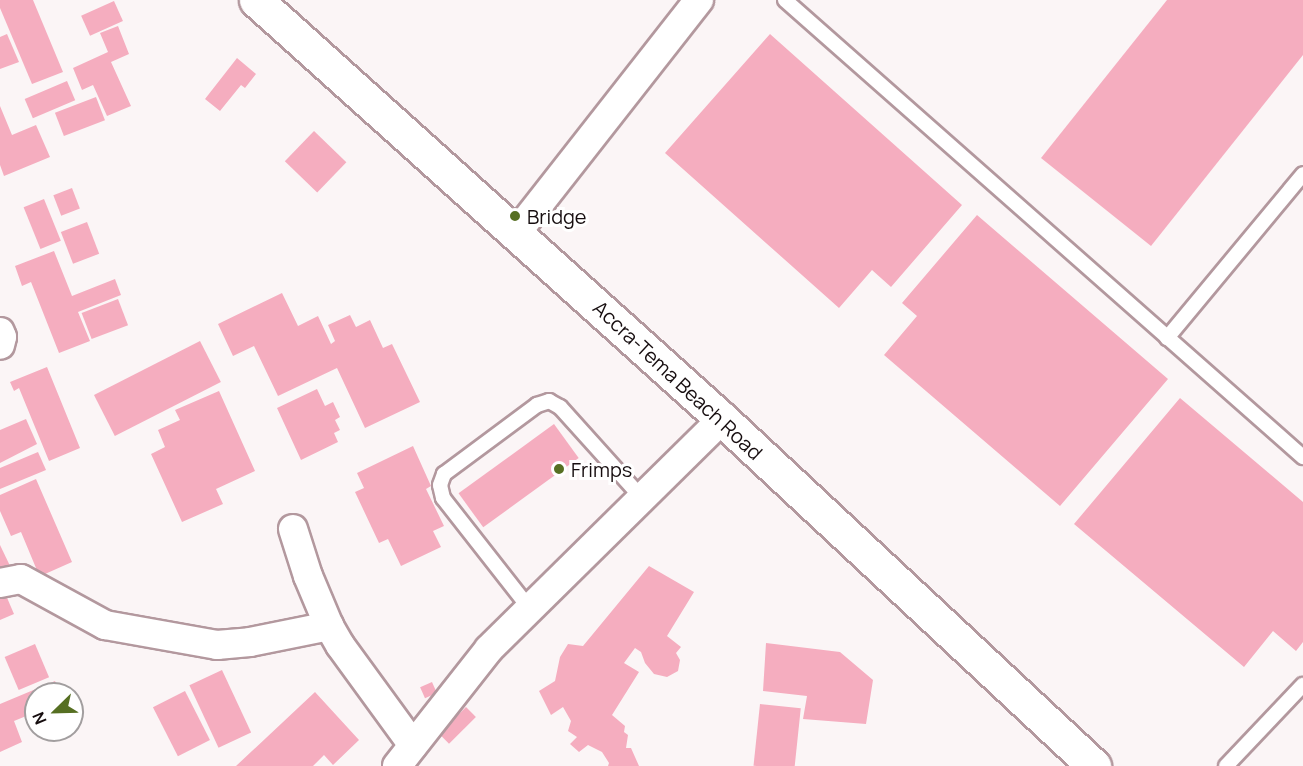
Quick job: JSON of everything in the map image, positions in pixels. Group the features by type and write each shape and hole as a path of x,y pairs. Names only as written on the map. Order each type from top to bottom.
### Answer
{"main road":[{"name":"Accra-Tema Beach Road","path":"256,0 517,232 722,419 1094,766"}],"street":[{"path":"517,232 699,0"},
{"path":"0,332 0,345"},
{"path":"293,530 329,626 405,755 489,649 722,419"},
{"path":"0,583 21,579 105,625 217,645 250,642 329,626"}],"lane":[{"path":"785,0 1303,457"},
{"path":"1167,338 1303,174"},
{"path":"530,609 442,498 440,485 444,474 537,405 549,401 560,407 642,498"},
{"path":"1226,766 1303,685"}],"building":[{"path":"0,0 33,0 63,72 32,84 0,8"},
{"path":"1167,0 1303,0 1303,55 1151,246 1041,158"},
{"path":"114,1 123,21 90,36 81,16"},
{"path":"118,26 129,54 111,62 131,106 107,116 93,85 82,90 73,68 108,52 100,33"},
{"path":"7,34 19,62 0,69 0,37"},
{"path":"770,34 962,205 891,287 872,270 839,308 665,153"},
{"path":"237,58 256,74 245,88 241,85 220,111 205,99"},
{"path":"67,81 75,100 33,118 25,99"},
{"path":"96,97 105,120 64,136 55,113"},
{"path":"0,106 12,135 36,125 50,157 4,176 0,165"},
{"path":"314,131 346,162 317,192 285,161"},
{"path":"72,188 80,209 61,216 53,195"},
{"path":"44,199 61,241 40,249 24,207"},
{"path":"977,215 1168,379 1060,506 884,355 917,316 902,303"},
{"path":"87,222 99,254 73,264 61,232"},
{"path":"54,251 72,296 115,279 121,295 78,312 90,341 59,353 31,282 22,286 15,266"},
{"path":"282,293 298,326 318,316 331,344 335,341 328,325 350,315 356,327 370,320 383,348 392,344 420,402 365,428 337,368 278,396 254,346 233,356 218,324"},
{"path":"118,299 128,325 92,339 82,313"},
{"path":"200,341 221,382 115,436 94,395"},
{"path":"47,367 80,448 49,461 19,388 14,391 10,382"},
{"path":"317,389 325,406 333,402 340,417 335,420 340,430 334,433 338,442 301,460 277,408"},
{"path":"219,391 255,471 216,489 223,504 182,522 151,454 165,447 158,430 180,420 175,410"},
{"path":"1180,398 1303,502 1303,642 1296,651 1273,631 1244,667 1074,524"},
{"path":"26,419 37,444 0,463 0,430"},
{"path":"554,424 579,458 483,527 459,493"},
{"path":"413,446 431,486 426,489 444,526 433,531 441,547 401,566 388,539 379,543 355,492 364,488 357,473"},
{"path":"38,452 46,470 0,489 0,468"},
{"path":"36,479 72,562 36,578 32,569 36,568 21,532 11,536 0,511 0,495"},
{"path":"0,545 12,570 0,575"},
{"path":"649,566 694,592 667,636 681,647 676,653 680,660 678,671 667,677 654,674 645,663 641,652 635,648 624,663 639,672 612,715 625,726 624,732 628,735 626,748 631,748 639,766 608,766 609,763 602,752 588,745 579,752 570,744 577,737 568,731 571,721 563,707 551,715 539,691 555,681 560,657 568,644 583,646"},
{"path":"5,593 14,614 0,620 0,595"},
{"path":"766,643 840,652 873,680 866,724 803,719 807,696 763,691"},
{"path":"35,644 49,677 38,682 24,682 24,688 19,690 5,657"},
{"path":"222,670 251,733 219,748 189,685"},
{"path":"432,682 437,693 425,698 420,687"},
{"path":"185,691 210,740 178,756 153,707"},
{"path":"315,692 359,740 333,765 324,755 313,766 236,766"},
{"path":"24,694 24,717 14,721 22,742 0,752 0,704"},
{"path":"760,704 801,708 795,766 754,766"},
{"path":"466,707 476,717 449,744 439,734"}],"place":[{"name":"Bridge","path":"515,216"},
{"name":"Frimps","path":"559,469"}]}
